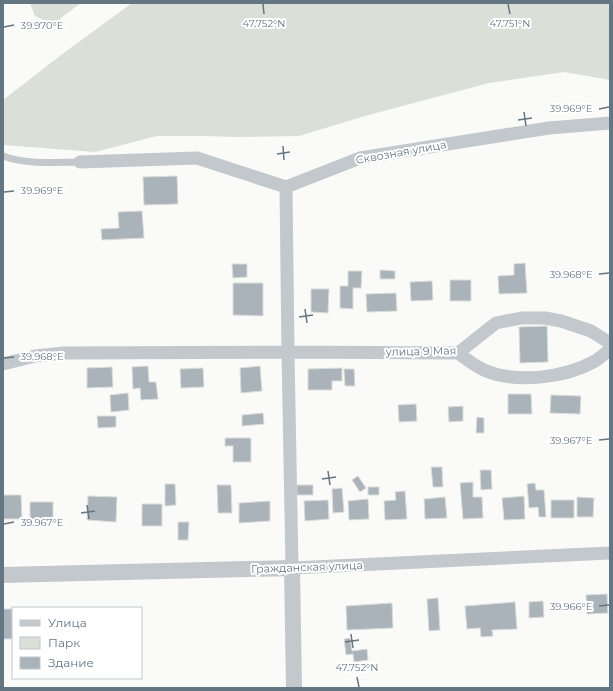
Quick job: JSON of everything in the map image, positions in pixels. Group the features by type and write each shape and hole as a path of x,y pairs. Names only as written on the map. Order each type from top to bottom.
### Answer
{"street":[{"name":"Сквозная улица","path":"286,187 360,158 549,128 610,123"},
{"path":"80,162 197,158 286,187 294,688"},
{"name":"улица 9 Мая","path":"3,364 35,356 64,353 458,353 496,323 521,318 545,318 561,321 591,331 610,343"},
{"path":"458,353 473,364 489,372 505,376 533,378 549,376 583,366 610,350"},
{"name":"Гражданская улица","path":"3,575 292,568 610,553"}],"lane":[{"path":"3,156 14,160 39,162 80,162"}],"green space":[{"path":"30,3 81,3 53,24 35,16"},
{"path":"132,3 610,3 610,80 564,72 489,83 365,116 299,136 157,136 95,152 3,145 3,100"}],"building":[{"path":"177,176 178,204 144,205 143,177"},
{"path":"142,211 144,238 102,240 101,229 119,228 118,212"},
{"path":"525,263 527,293 499,294 498,276 514,275 514,264"},
{"path":"232,264 247,264 247,277 233,278"},
{"path":"380,270 395,271 395,279 380,279"},
{"path":"348,271 362,271 361,288 353,288 353,309 340,308 340,286 348,286"},
{"path":"450,280 471,280 471,301 450,301"},
{"path":"432,281 433,300 411,301 410,282"},
{"path":"233,283 263,283 263,316 233,315"},
{"path":"311,289 329,289 328,313 311,312"},
{"path":"396,293 397,311 367,312 366,294"},
{"path":"547,326 548,362 520,363 519,327"},
{"path":"148,366 149,382 156,382 158,399 141,400 140,388 133,389 132,367"},
{"path":"260,366 262,391 241,393 240,368"},
{"path":"112,367 113,387 87,388 87,368"},
{"path":"203,368 204,387 181,388 180,369"},
{"path":"342,368 342,381 332,381 332,390 308,390 308,369"},
{"path":"344,369 354,369 355,386 345,386"},
{"path":"128,393 129,410 111,412 110,395"},
{"path":"508,394 531,394 532,414 508,414"},
{"path":"551,395 581,396 580,414 550,413"},
{"path":"416,404 417,421 399,422 398,405"},
{"path":"463,406 463,421 449,422 448,407"},
{"path":"263,413 264,424 242,426 242,415"},
{"path":"97,416 116,416 116,427 98,428"},
{"path":"477,417 484,418 484,433 476,433"},
{"path":"225,438 251,438 251,462 233,462 233,446 225,446"},
{"path":"431,467 442,467 443,487 433,487"},
{"path":"480,470 491,470 492,489 481,490"},
{"path":"358,476 366,488 360,492 352,480"},
{"path":"473,482 473,497 482,497 483,518 463,519 460,483"},
{"path":"535,483 536,490 544,490 546,517 539,517 538,507 529,508 527,484"},
{"path":"165,484 175,484 176,505 165,506"},
{"path":"217,485 231,485 232,513 218,513"},
{"path":"297,485 313,485 313,495 297,495"},
{"path":"368,487 379,487 379,495 368,495"},
{"path":"342,488 344,512 333,513 332,489"},
{"path":"405,491 407,519 385,520 384,501 396,500 395,492"},
{"path":"3,495 21,495 22,519 3,519"},
{"path":"88,496 117,497 116,522 87,520"},
{"path":"524,496 525,519 504,520 502,498"},
{"path":"445,497 447,518 425,519 424,499"},
{"path":"577,497 594,498 593,517 577,517"},
{"path":"368,499 369,519 349,520 348,501"},
{"path":"328,500 329,519 305,521 304,501"},
{"path":"551,500 574,500 574,518 551,518"},
{"path":"270,501 270,521 239,523 239,503"},
{"path":"30,502 53,502 53,524 30,524"},
{"path":"142,504 162,504 162,526 142,526"},
{"path":"178,522 189,522 188,540 178,540"},
{"path":"607,594 608,613 587,614 586,595"},
{"path":"438,598 440,630 429,631 427,599"},
{"path":"543,601 544,617 529,618 529,602"},
{"path":"515,602 517,629 492,630 493,636 481,637 480,628 467,629 465,606"},
{"path":"392,603 393,628 347,630 346,606"},
{"path":"3,609 12,609 12,639 3,639"},
{"path":"350,638 352,651 367,649 368,660 354,662 353,654 346,655 344,639"}]}
